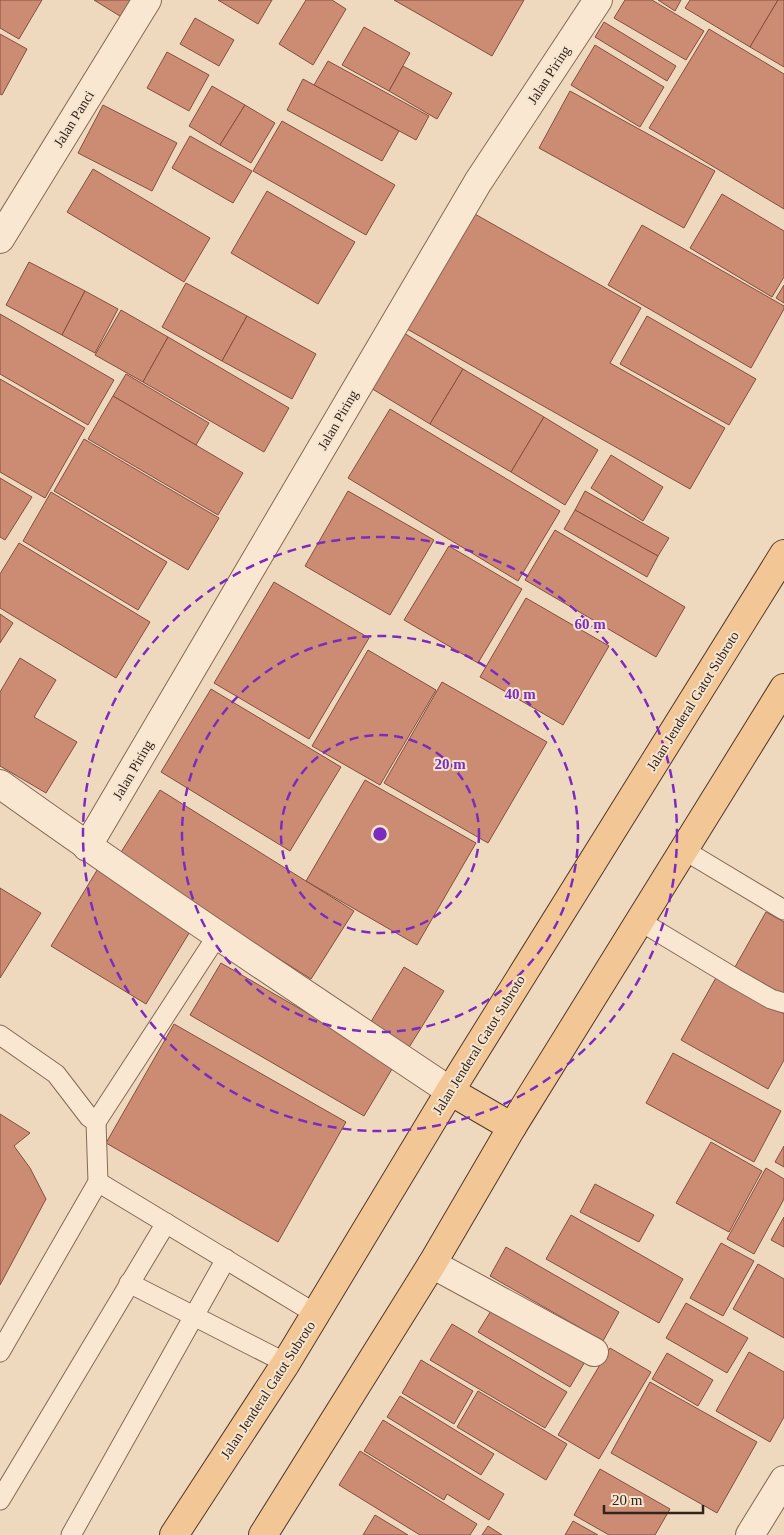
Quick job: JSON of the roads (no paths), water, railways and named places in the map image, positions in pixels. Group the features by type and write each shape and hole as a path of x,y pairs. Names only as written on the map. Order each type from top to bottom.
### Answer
{"main road":[{"name":"Jalan Jenderal Gatot Subroto","path":"174,1535 286,1363 450,1091 784,554"},
{"path":"263,1535 432,1264 512,1127 784,688"},
{"path":"450,1091 512,1127"}],"street":[{"name":"Jalan Panci","path":"0,239 147,0"},
{"name":"Jalan Piring","path":"87,847 478,182 598,0"},
{"path":"0,784 87,847 450,1091"},
{"path":"432,1264 594,1352"},
{"path":"750,1535 784,1480"}],"lane":[{"path":"684,850 784,910"},
{"path":"640,921 771,999 784,1003"},
{"path":"0,1352 98,1182 96,1122 218,936"},
{"path":"0,1035 56,1074 89,1117 96,1122"},
{"path":"98,1182 316,1314"},
{"path":"0,1500 128,1283 166,1223"},
{"path":"71,1535 226,1259"},
{"path":"128,1283 286,1363"}]}
